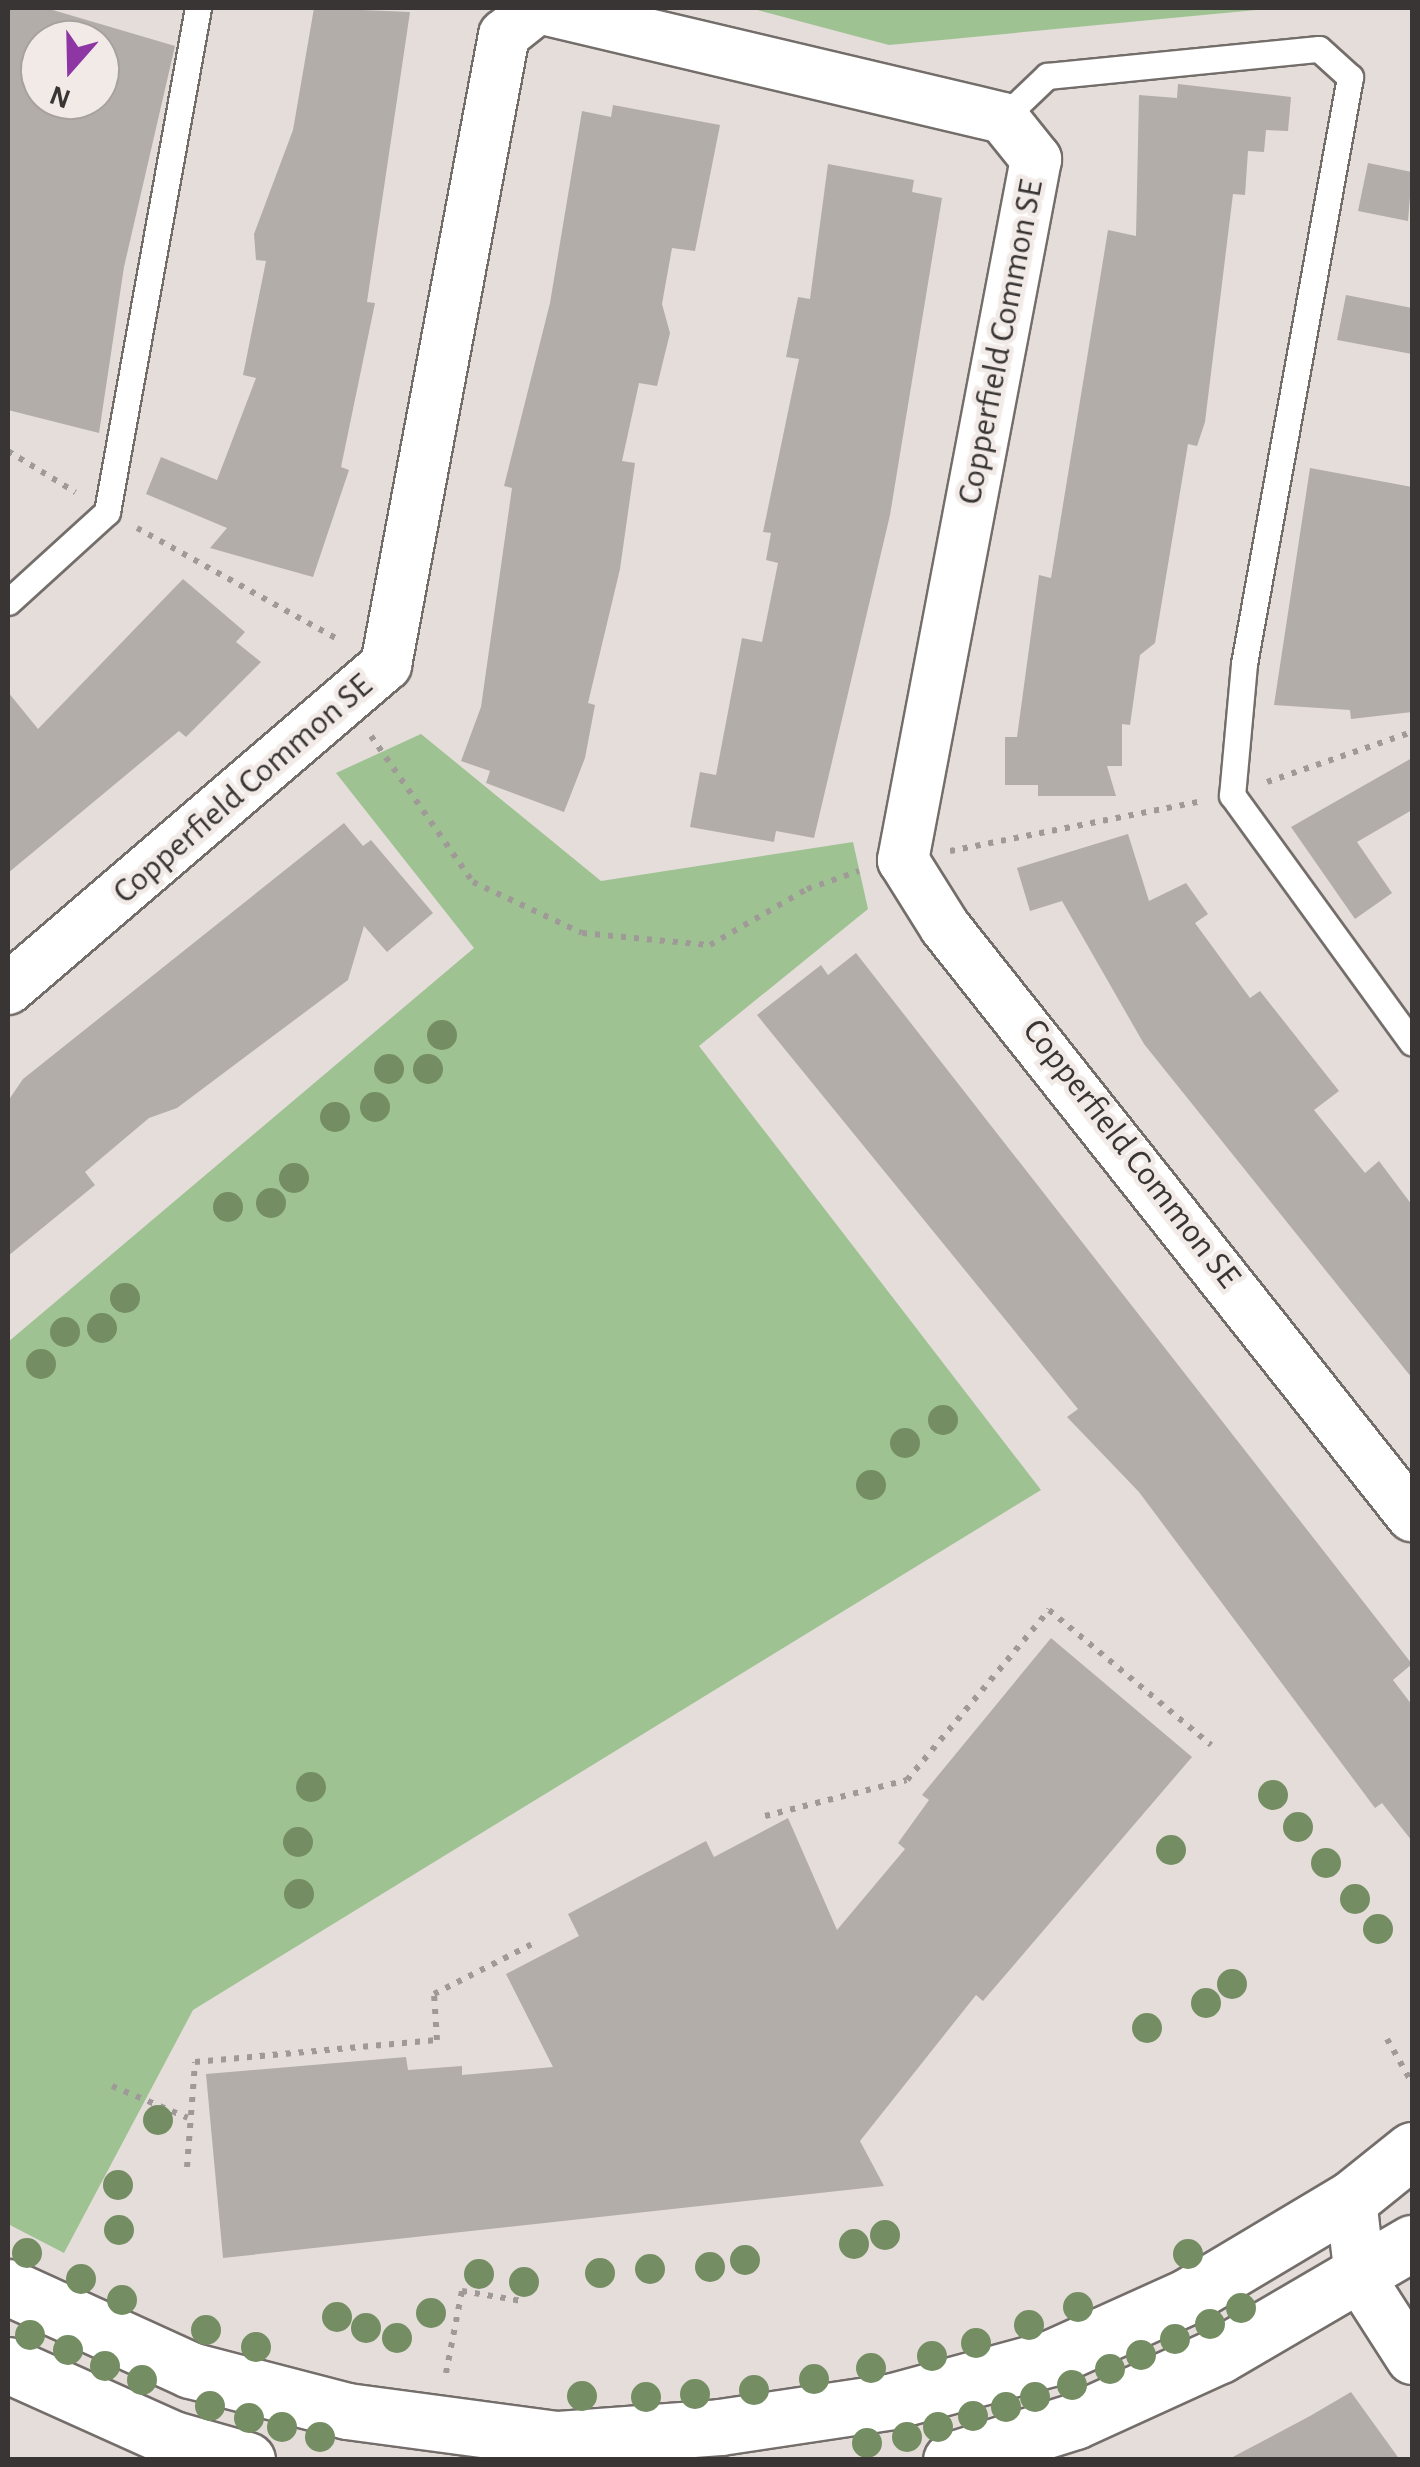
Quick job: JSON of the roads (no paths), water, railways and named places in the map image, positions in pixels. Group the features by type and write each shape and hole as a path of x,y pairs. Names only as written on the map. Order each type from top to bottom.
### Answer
{"street":[{"name":"Copperfield Common SE","path":"8,988 343,710 386,665 504,35 538,8 1003,118 1036,159 903,860 945,927 1412,1516"},
{"path":"8,2287 190,2370 347,2412 557,2453 893,2402 1051,2358 1188,2296 1351,2199 1412,2150"},
{"path":"950,2460 1075,2421 1360,2278 1412,2244 1351,2199"},
{"path":"1351,2199 1360,2278 1412,2359"},
{"path":"8,2365 173,2440 248,2460"}],"lane":[{"path":"8,602 107,512 198,8"},
{"path":"1003,118 1047,76 1319,49 1350,77 1244,664 1232,794 1412,1043"}]}
